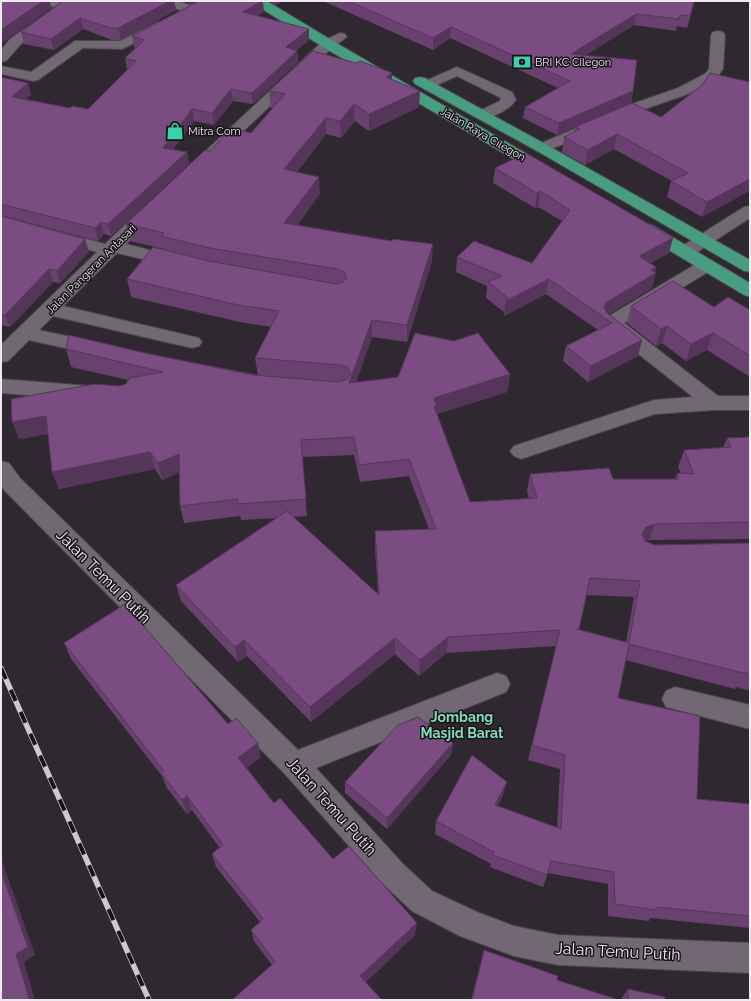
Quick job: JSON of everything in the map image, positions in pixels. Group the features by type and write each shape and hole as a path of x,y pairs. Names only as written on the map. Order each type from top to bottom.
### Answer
{"highway":[{"name":"Jalan Raya Cilegon","path":"258,1 334,40 405,72 542,148 750,268"},
{"name":"Jalan Raya Cilegon","path":"281,1 334,40 561,180"},
{"path":"637,224 750,291"}],"street":[{"path":"1,58 15,42 63,8 51,1"},
{"path":"169,1 189,10"},
{"path":"1,70 33,77 80,44 122,46 173,18 209,1"},
{"path":"542,148 640,106 683,91 698,84 710,76 716,69 718,35"},
{"path":"203,161 334,40"},
{"path":"428,85 457,71 507,95 509,100 505,104 482,115"},
{"name":"Jalan Pangeran Antasari","path":"1,356 110,248 157,204"},
{"path":"685,252 750,211"},
{"path":"1,221 189,266"},
{"path":"707,265 611,323 714,403"},
{"path":"50,309 192,342"},
{"path":"25,333 110,353"},
{"path":"1,386 108,394"},
{"path":"521,451 654,407 714,403 750,403"},
{"name":"Jalan Temu Putih","path":"2,474 294,764 392,873 422,901 471,925 514,941 558,950 750,958"},
{"path":"294,764 497,684"},
{"path":"675,699 750,717"}],"building":[{"path":"1,1 43,1 1,30"},
{"path":"63,1 170,1 118,28 110,28 80,18 51,39 21,32"},
{"path":"199,1 262,1 243,12 309,29 286,47 297,51 252,93 231,89 212,113 192,109 163,148 187,152 108,224 101,222 95,228 1,204 1,77 28,83 12,97 70,108 72,106 88,109 136,61 125,58 144,40 132,36"},
{"path":"348,1 694,1 690,16 680,15 679,19 636,14 571,54 637,60 633,91 559,123 525,107 570,81 451,27 433,38"},
{"path":"313,51 356,63 360,61 390,72 392,73 386,77 420,91 369,114 354,104 340,121 326,118 284,169 319,177 284,223 392,241 393,239 433,244 407,325 372,320 349,383 398,377 415,333 454,341 478,333 510,374 434,398 437,406 434,406 470,502 537,498 530,474 609,468 613,479 678,479 677,473 694,474 684,450 731,447 727,438 750,437 750,522 655,524 646,527 642,534 645,541 655,545 750,543 750,674 629,644 618,698 700,716 697,799 750,804 750,916 656,907 656,910 615,904 614,872 551,861 547,875 493,855 494,852 436,821 472,755 507,782 495,805 561,829 565,755 532,745 560,630 448,637 420,660 395,638 310,707 244,640 235,647 176,585 287,511 379,595 375,531 436,529 409,459 359,465 354,437 301,440 306,499 238,504 238,499 180,506 179,454 158,463 150,452 52,472 46,416 12,422 11,399 95,384 119,386 126,384 130,378 163,372 66,349 69,335 145,353 253,375 339,382 348,379 351,373 347,367 340,365 255,358 279,311 238,305 127,279 153,247 209,261 336,284 343,282 347,278 344,272 337,269 210,248 161,236 164,233 126,224 205,150 210,151 231,128 251,133 285,94 269,91","holes":["590,578 640,581 629,643 577,629 579,629"]},
{"path":"710,73 750,82 750,179 707,202 671,181 688,173 617,134 588,150 564,137 580,129 575,127 632,103 661,117 702,85"},
{"path":"526,153 673,238 639,256 656,267 651,270 656,273 607,302 604,307 607,313 642,340 591,366 566,346 612,323 549,279 506,301 508,298 488,282 502,276 457,257 474,241 532,263 570,210 540,191 537,193 495,168"},
{"path":"1,216 85,239 57,271 49,269 5,315 1,314"},
{"path":"673,281 714,307 728,297 750,310 750,356 713,333 691,344 667,326 661,329 631,306"},
{"path":"125,604 228,724 236,718 258,743 238,758 274,803 280,798 333,859 349,846 417,923 360,976 382,1000 232,1000 275,962 251,930 263,919 212,854 223,845 187,796 182,800 161,773 164,771 64,643"},
{"path":"418,717 453,743 387,818 345,782 398,725"},
{"path":"1,871 28,947 16,954 29,998 25,1000 1,1000"},
{"path":"484,950 558,976 557,980 619,1000 472,1000"},
{"path":"628,989 665,997 665,1000 628,1000"}],"railway":[{"path":"1,668 149,1000"}],"place":[{"name":"BRI KC Cilegon","path":"522,62"},
{"name":"Mitra Com","path":"175,131"}],"district":[{"name":"Jombang Masjid Barat","path":"462,726"}]}
